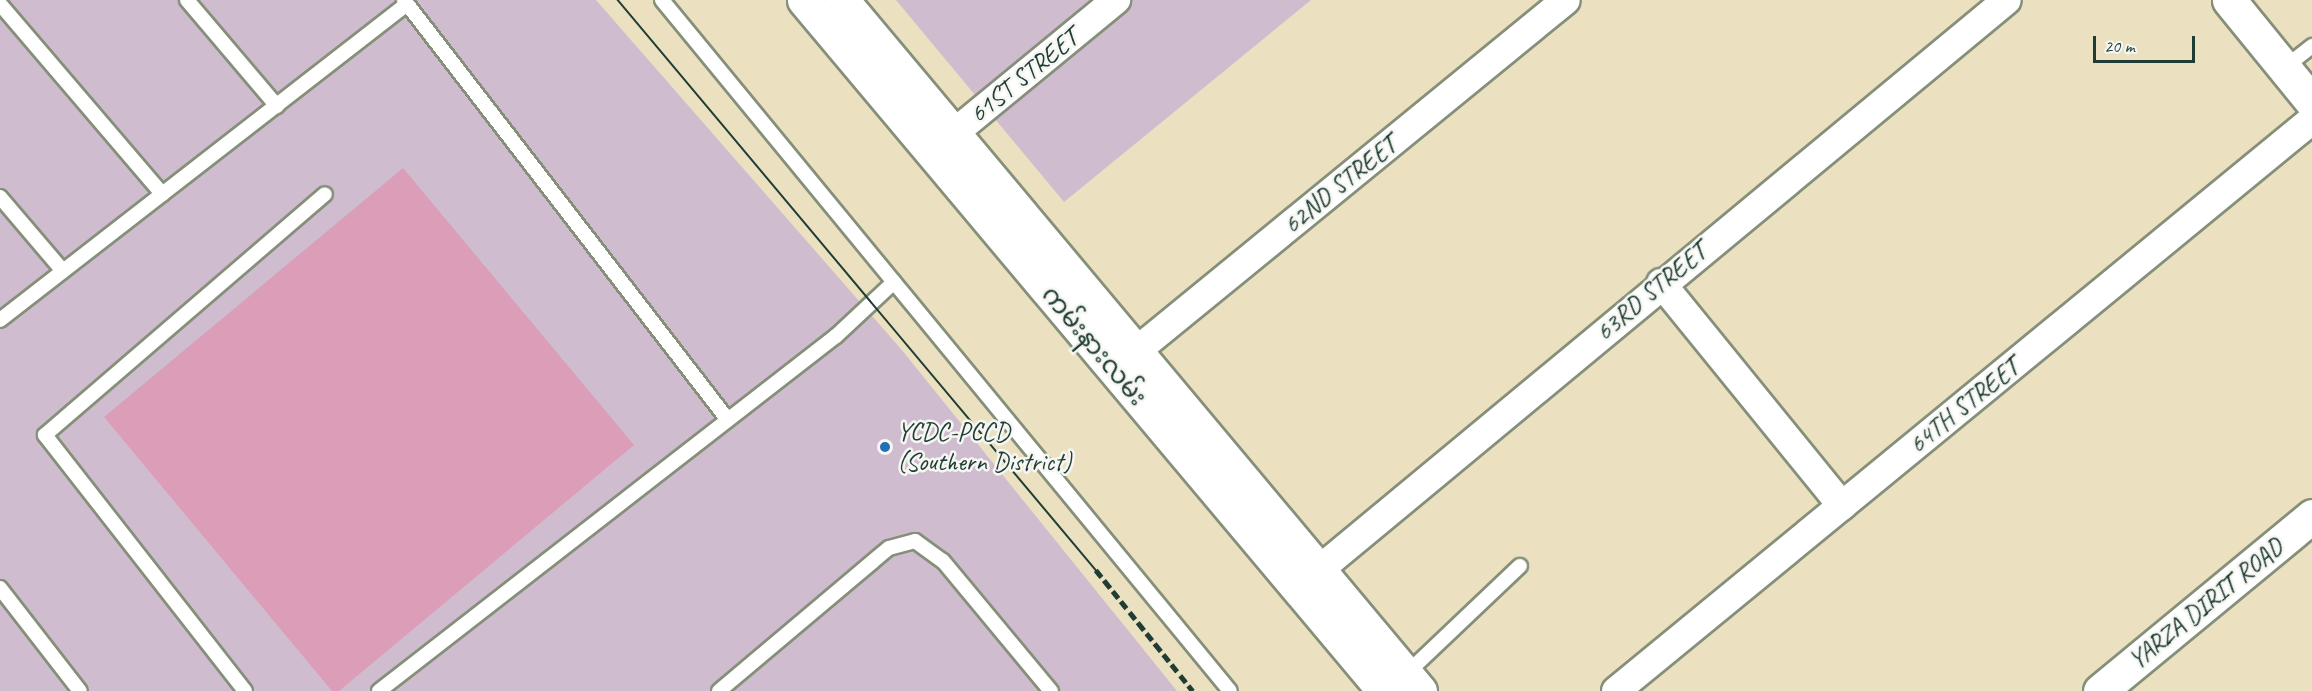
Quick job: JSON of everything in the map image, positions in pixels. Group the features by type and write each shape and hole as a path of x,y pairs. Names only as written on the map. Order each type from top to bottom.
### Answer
{"main road":[{"name":"ကမ်းနားလမ်း","path":"804,0 943,143 1399,687"},
{"name":"ကမ်းနားလမ်း","path":"842,0 943,143"},
{"path":"2229,0 2312,102"},
{"name":"YARZA DIRIT ROAD","path":"2100,691 2312,516"}],"street":[{"name":"61ST STREET","path":"943,143 1116,0"},
{"name":"62ND STREET","path":"1125,361 1566,0"},
{"name":"63RD STREET","path":"1308,579 1661,283 2007,0"},
{"name":"64TH STREET","path":"1616,691 2312,120"},
{"path":"1661,283 1842,506"}],"lane":[{"path":"187,0 276,106"},
{"path":"662,0 1230,691"},
{"path":"0,320 406,2 728,420"},
{"path":"0,4 162,194"},
{"path":"2284,68 2312,46"},
{"path":"245,691 45,435 325,194"},
{"path":"0,197 63,271"},
{"path":"379,691 844,330 894,282"},
{"path":"719,691 889,548 915,541 943,561 1052,691"},
{"path":"1399,687 1520,566"},
{"path":"0,588 80,691"}],"shaded area":[{"path":"0,0 596,0 901,349 1177,691 0,691"},
{"path":"896,0 1311,0 1064,202"}],"building":[{"path":"403,168 634,445 339,691 332,691 104,417"}],"tram line":[{"path":"618,0 1096,570"}],"railway":[{"path":"1096,570 1193,691"}],"place":[{"name":"YCDC-PCCD (Southern District)","path":"885,447"}]}
